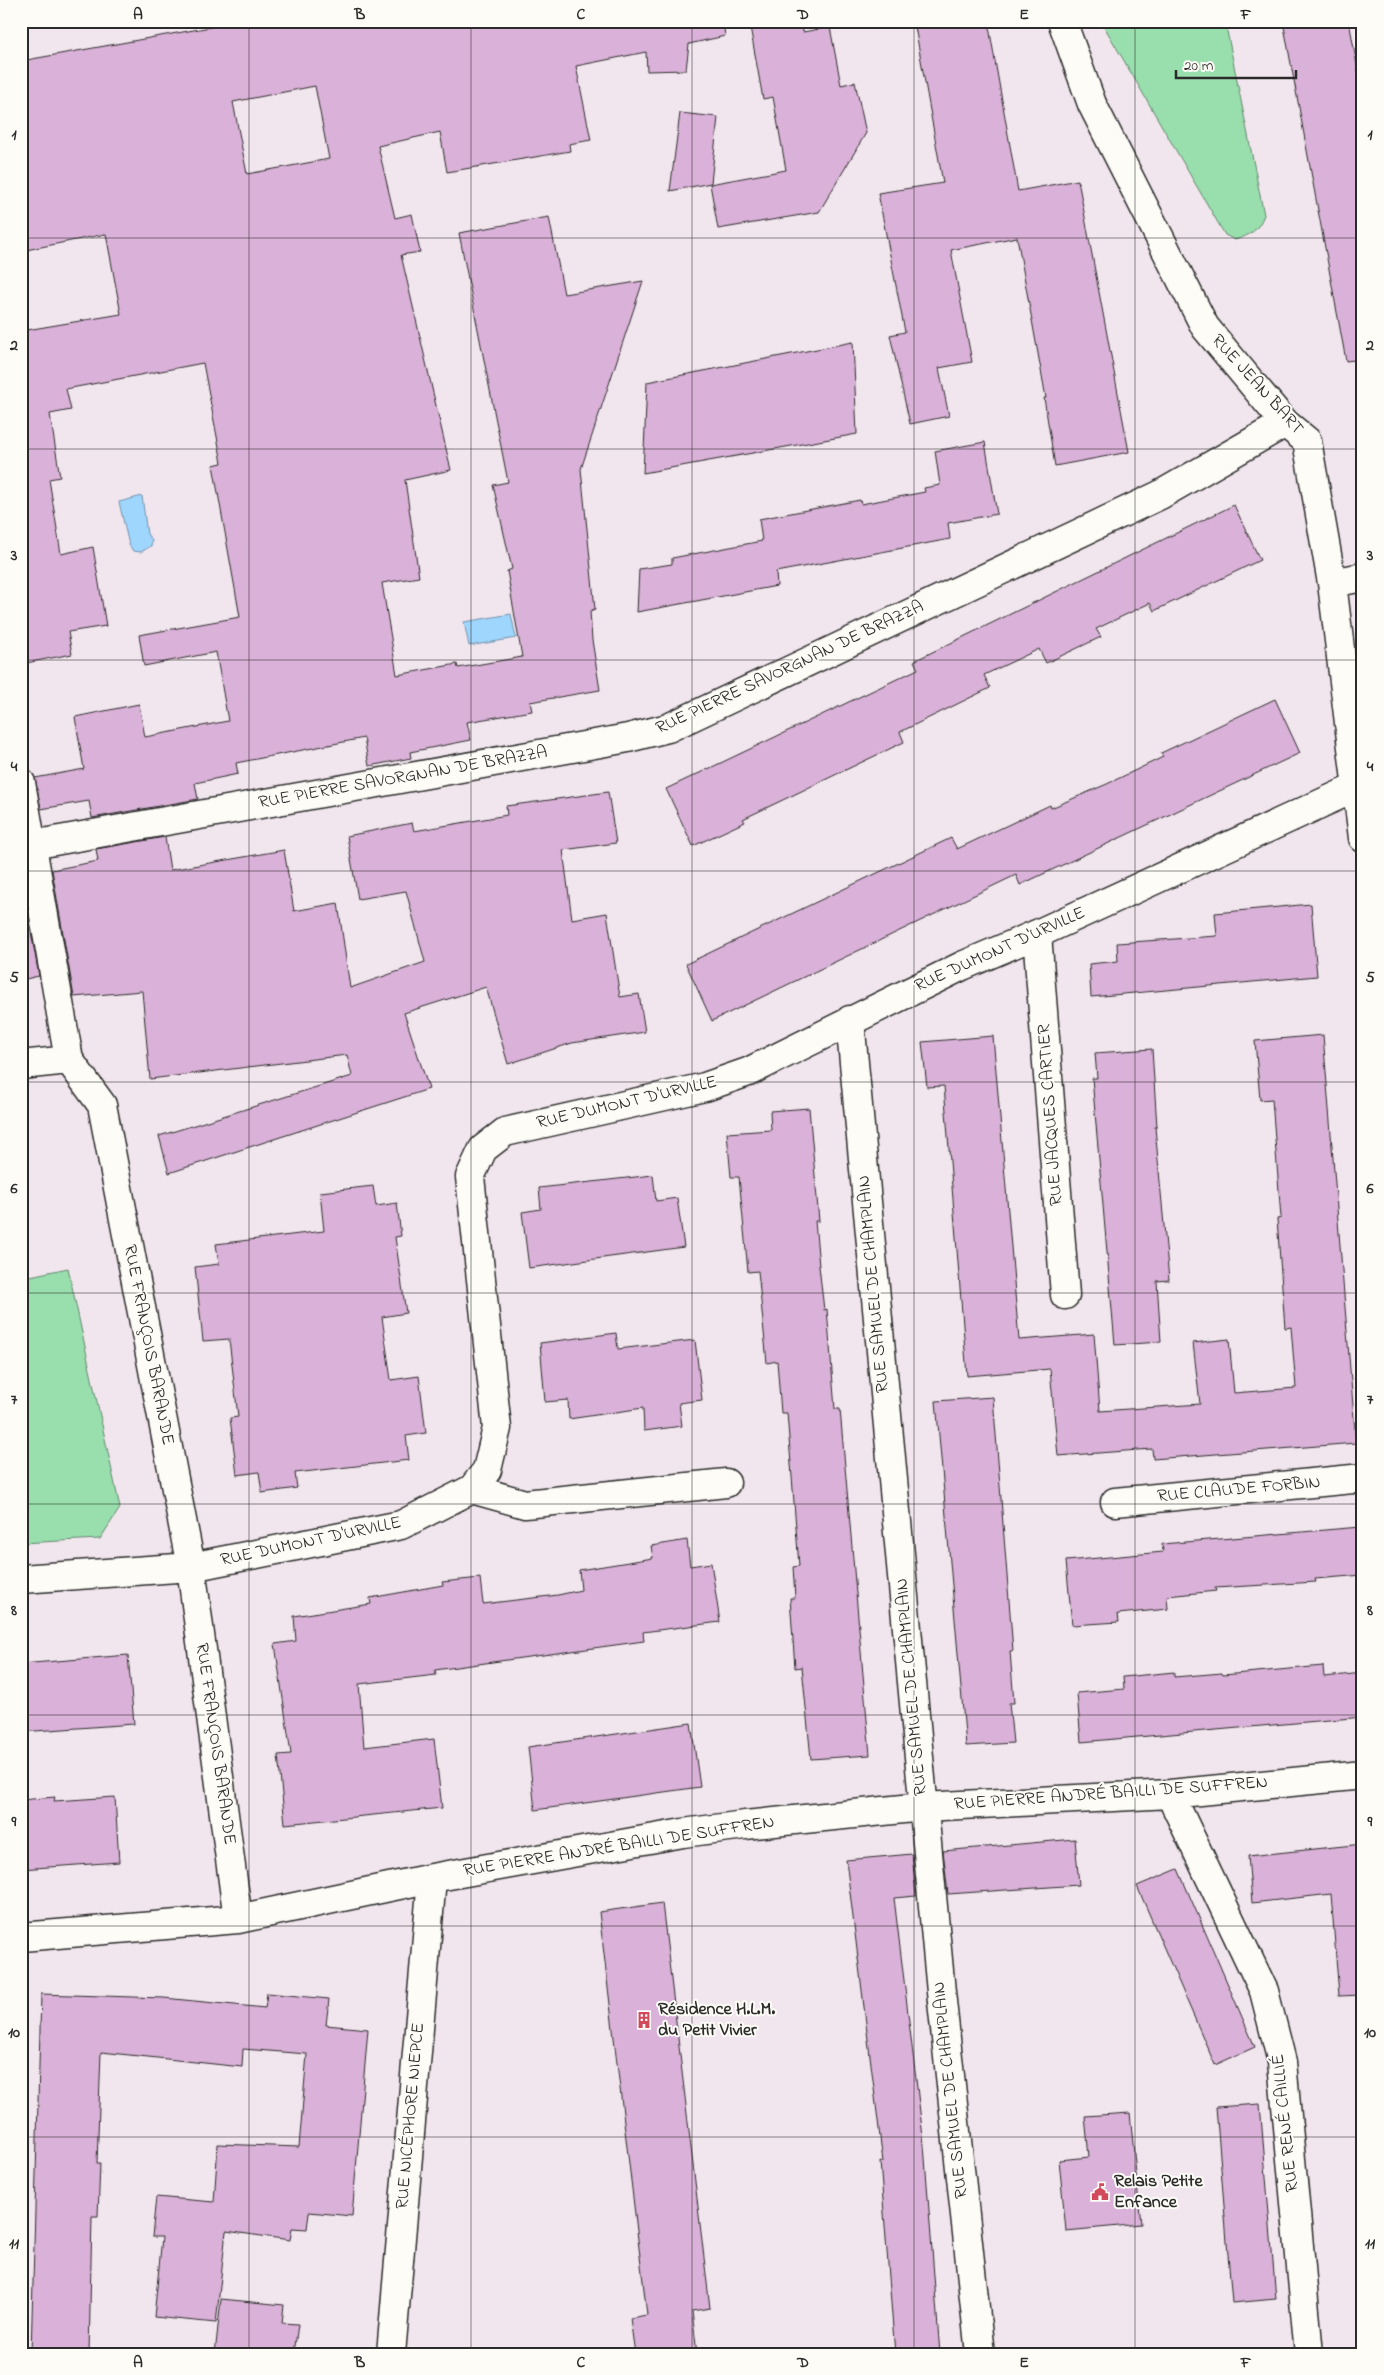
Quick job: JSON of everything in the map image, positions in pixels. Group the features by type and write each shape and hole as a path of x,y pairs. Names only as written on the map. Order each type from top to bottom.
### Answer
{"street":[{"name":"RUE JEAN BART","path":"1062,21 1092,104 1205,327 1285,422 1306,441 1332,583 1363,838"},
{"name":"RUE PIERRE SAVORGNAN DE BRAZZA","path":"27,846 628,738 668,728 1160,495 1285,422"},
{"path":"1332,583 1363,577"},
{"name":"RUE FRANÇOIS BARANDE","path":"21,783 27,846 69,1060 102,1105 191,1567 238,1919"},
{"name":"RUE DUMONT D'URVILLE","path":"21,1580 191,1567 401,1525 472,1489 487,1470 497,1428 470,1177 483,1149 505,1132 696,1089 748,1072 962,966 1037,934 1357,787"},
{"name":"RUE JACQUES CARTIER","path":"1037,934 1065,1295"},
{"name":"RUE SAMUEL DE CHAMPLAIN","path":"850,1020 923,1806 980,2354"},
{"path":"21,1065 69,1060"},
{"name":"RUE CLAUDE FORBIN","path":"1115,1502 1363,1478"},
{"path":"472,1489 526,1504 726,1483"},
{"name":"RUE PIERRE ANDRÉ BAILLI DE SUFFREN","path":"21,1937 238,1919 432,1878 683,1833 923,1806 1170,1794 1363,1775"},
{"name":"RUE RENÉ CAILLIÉ","path":"1170,1794 1264,1991 1282,2062 1309,2354"},
{"name":"RUE NICÉPHORE NIEPCE","path":"391,2354 432,1878"}],"green space":[{"path":"1101,21 1225,21 1264,215 1259,225 1250,234 1235,240 1225,235"},
{"path":"68,1268 120,1508 100,1539 21,1543 21,1278"}],"water":[{"path":"142,496 147,534 152,540 151,546 141,552 133,551 129,545 119,502"},
{"path":"511,614 516,638 469,646 464,622"}],"building":[{"path":"244,21 723,21 725,36 689,44 686,70 647,71 646,52 576,66 591,140 569,144 570,151 447,172 440,132 378,146 395,218 412,214 420,252 401,255 451,470 405,480 419,577 382,583 397,675 457,664 458,668 522,657 507,571 512,569 493,485 508,482 459,233 549,217 564,294 643,281 581,469 595,609 590,611 592,640 600,690 530,702 532,711 467,722 471,740 410,752 411,758 369,766 364,738 236,763 238,774 195,783 198,799 92,818 89,801 41,809 35,778 84,769 75,717 139,704 145,737 228,721 216,652 144,666 139,635 240,617 213,465 222,463 203,363 66,389 71,410 50,414 60,477 49,479 61,554 93,547 106,626 68,632 72,654 21,664 21,331 121,314 106,234 21,251 21,61","holes":["315,86 329,159 247,174 233,102"]},
{"path":"749,21 802,21 803,32 830,27 841,85 855,82 866,133 819,212 718,229 710,184 786,170 773,97 763,99"},
{"path":"914,21 988,21 1018,191 1078,180 1129,452 1055,466 1044,398 1046,398 1017,237 951,250 972,362 939,368 949,416 910,424 890,335 905,332 878,193 943,183"},
{"path":"1283,21 1349,21 1363,99 1363,359 1346,361"},
{"path":"680,113 718,117 711,183 670,191"},
{"path":"853,342 857,434 643,473 647,382"},
{"path":"985,442 997,514 948,523 950,539 776,572 777,586 637,612 639,569 672,564 672,558 762,541 759,519 860,500 861,504 925,492 924,488 940,485 935,451"},
{"path":"1234,505 1260,560 1154,611 1150,603 1096,629 1101,637 1046,663 1039,649 984,675 990,688 900,732 904,742 743,819 745,822 693,846 666,789 918,669 914,661"},
{"path":"1275,699 1300,753 1020,885 1016,875 712,1021 686,964 951,838 957,849 1050,805 1051,808 1107,784 1163,757 1161,753"},
{"path":"608,792 616,843 563,850 572,919 607,913 620,997 639,994 645,1032 572,1043 508,1064 486,987 404,1013 429,1089 169,1173 159,1136 352,1076 347,1055 150,1079 142,991 74,997 52,870 98,861 96,849 165,837 170,870 284,850 294,911 338,903 350,988 425,962 406,891 358,899 347,836 412,823 414,831 507,815 506,806"},
{"path":"21,876 39,976 21,980"},
{"path":"1311,904 1317,976 1091,997 1089,964 1118,961 1117,943 1217,936 1215,913"},
{"path":"1323,1035 1356,1443 1153,1459 1152,1449 1058,1456 1050,1369 967,1376 944,1086 927,1087 922,1042 993,1036 1019,1340 1094,1334 1100,1411 1200,1404 1193,1343 1229,1339 1234,1393 1296,1388 1291,1327 1285,1328 1277,1219 1281,1218 1272,1099 1260,1100 1255,1041"},
{"path":"1152,1049 1157,1127 1155,1127 1169,1280 1157,1281 1161,1342 1115,1345 1092,1078 1097,1078 1095,1053"},
{"path":"809,1108 819,1221 815,1221 819,1266 824,1310 827,1309 835,1409 840,1409 870,1755 811,1759 802,1667 795,1668 790,1598 795,1598 793,1567 799,1566 787,1413 781,1413 777,1361 767,1363 758,1271 748,1272 739,1177 731,1177 727,1133 771,1130 770,1111"},
{"path":"653,1175 656,1201 677,1198 684,1247 529,1268 522,1212 541,1209 539,1188"},
{"path":"373,1186 376,1206 397,1203 401,1236 395,1237 406,1313 382,1317 391,1380 419,1376 426,1433 406,1436 409,1460 295,1473 297,1488 262,1493 259,1472 237,1475 230,1418 238,1417 229,1339 203,1341 195,1267 219,1264 216,1244 324,1231 320,1192"},
{"path":"616,1333 618,1349 695,1340 702,1400 679,1403 682,1426 644,1431 643,1408 569,1419 568,1400 545,1402 540,1343"},
{"path":"993,1397 1013,1651 1010,1651 1014,1703 1009,1703 1013,1743 966,1746 936,1401"},
{"path":"1360,1527 1363,1575 1315,1579 1316,1582 1215,1588 1216,1591 1167,1596 1168,1609 1118,1614 1119,1622 1072,1625 1066,1561 1163,1552 1162,1544"},
{"path":"687,1540 690,1566 711,1563 720,1622 643,1632 644,1641 435,1670 436,1675 359,1684 364,1747 434,1739 442,1808 285,1824 278,1755 291,1754 275,1644 296,1641 294,1616 371,1604 370,1598 443,1585 442,1582 480,1578 483,1604 558,1595 581,1590 579,1570 653,1558 651,1546"},
{"path":"128,1655 134,1724 21,1732 21,1664"},
{"path":"1323,1666 1324,1677 1363,1673 1363,1717 1081,1742 1077,1693 1124,1689 1123,1677 1174,1672 1174,1677 1222,1673 1223,1675"},
{"path":"691,1723 700,1787 535,1810 528,1747"},
{"path":"55,1797 54,1801 115,1797 119,1862 21,1869 21,1800"},
{"path":"1075,1839 1079,1885 948,1894 943,1851"},
{"path":"1363,1844 1363,1995 1339,1996 1331,1894 1252,1903 1248,1856"},
{"path":"912,1854 916,1896 894,1898 924,2145 940,2354 895,2354 880,2162 883,2162 846,1860"},
{"path":"1178,1869 1255,2047 1215,2065 1137,1886"},
{"name":"Résidence H.L.M. du Petit Vivier","path":"662,1903 710,2308 692,2311 697,2354 635,2354 630,2318 647,2315 599,1912"},
{"path":"267,1993 329,1999 326,2025 368,2029 352,2216 309,2212 307,2229 292,2228 290,2240 226,2231 216,2323 154,2317 162,2237 152,2237 156,2197 214,2202 218,2144 299,2147 307,2054 243,2049 242,2067 101,2052 97,2163 100,2163 98,2216 92,2216 89,2354 31,2354 41,1994 164,1998 265,2008"},
{"path":"1260,2104 1276,2299 1232,2303 1216,2107"},
{"name":"Relais Petite Enfance","path":"1130,2113 1141,2224 1066,2231 1059,2160 1089,2157 1085,2116"},
{"path":"221,2299 284,2305 282,2323 298,2324 294,2354 215,2354"}],"place":[{"name":"Résidence H.L.M. du Petit Vivier","path":"644,2020"},
{"name":"Relais Petite Enfance","path":"1100,2192"}]}
